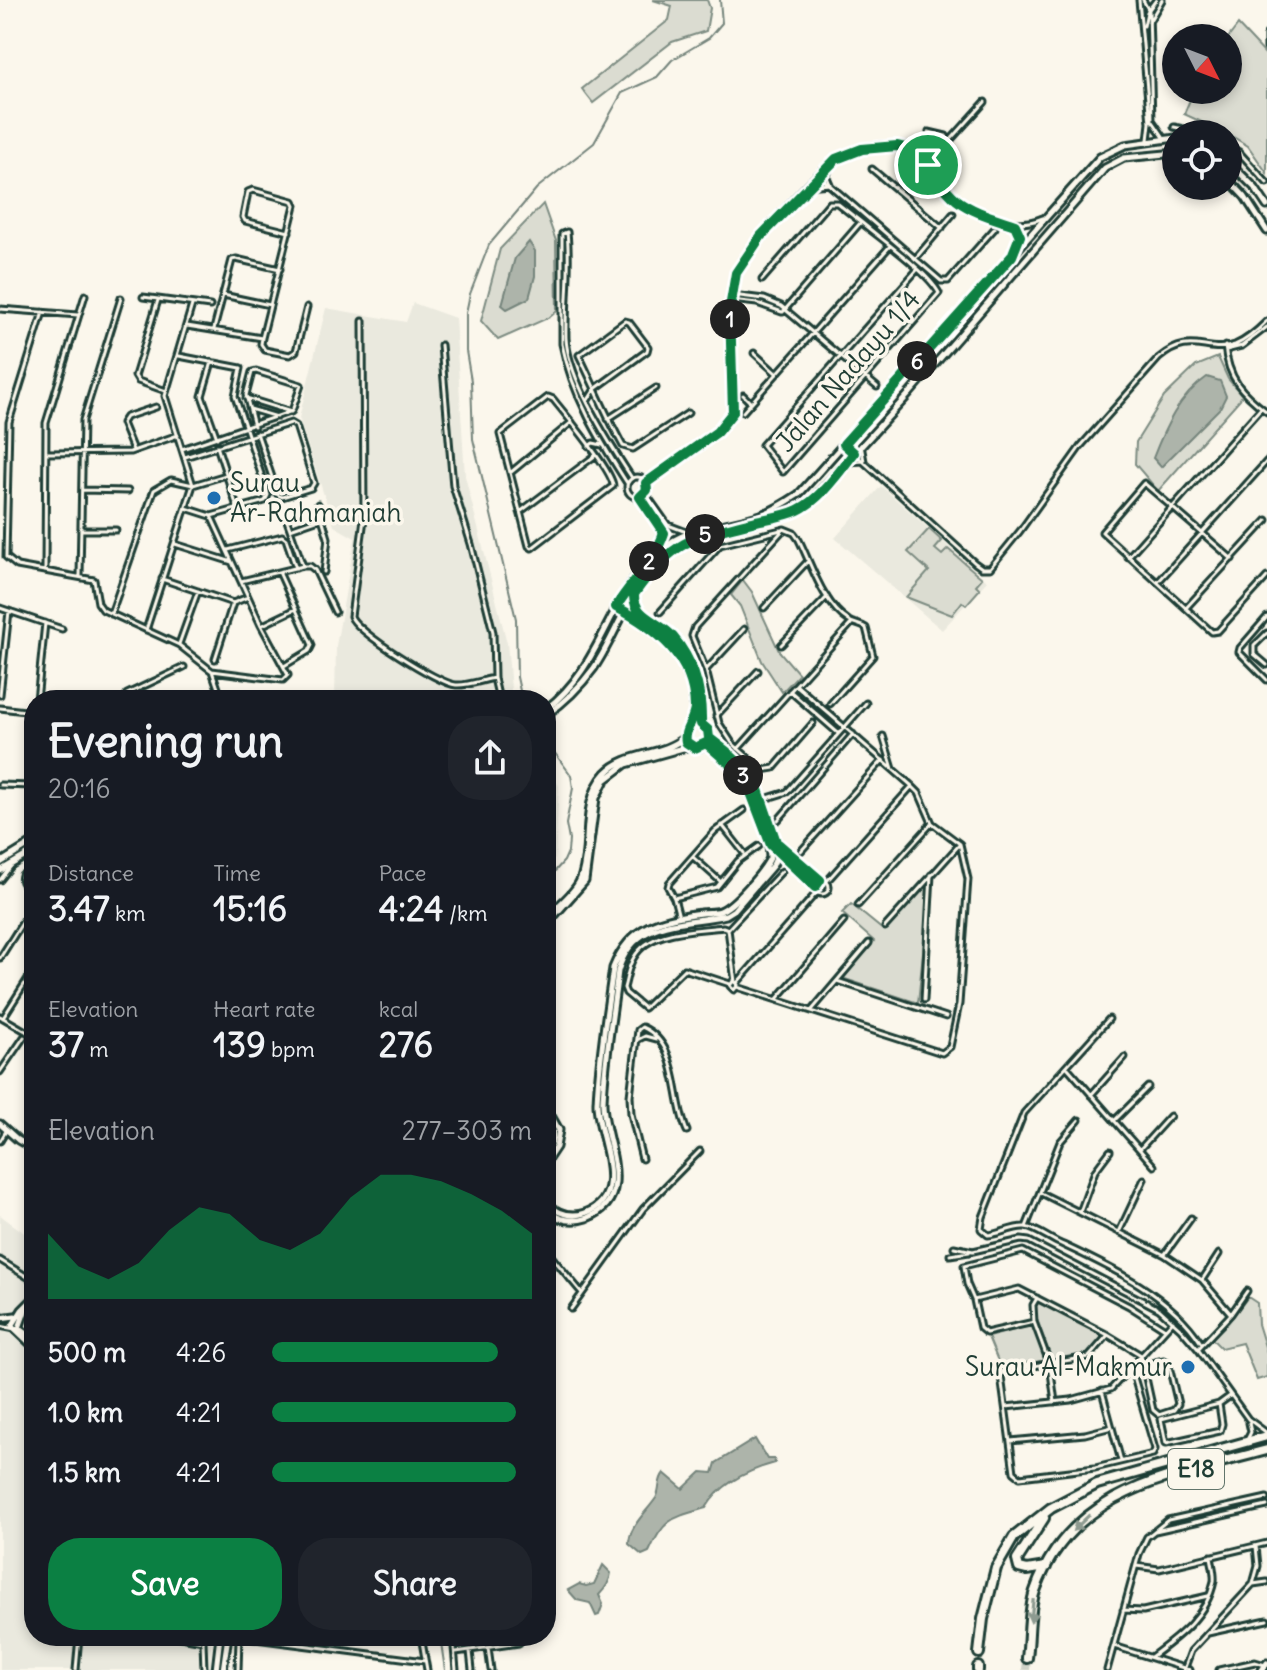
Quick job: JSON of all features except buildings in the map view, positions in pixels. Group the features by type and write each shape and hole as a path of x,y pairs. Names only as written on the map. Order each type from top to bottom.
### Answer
{"highway":[{"name":"E18","path":"979,1653 983,1619 996,1568 1014,1537 1051,1508 1097,1484 1267,1434"},
{"name":"E18","path":"1027,1658 1033,1602 1046,1567 1065,1538 1085,1517 1126,1490 1267,1450"},
{"path":"1046,1567 1023,1570 1019,1568 1017,1560 1051,1508"}],"street":[{"path":"1142,0 1155,0"},
{"path":"1142,0 1148,11 1152,120 1162,135"},
{"path":"1142,0 1150,123 1148,140"},
{"path":"1143,33 1148,11 1155,0"},
{"path":"1148,29 1154,9 1162,0"},
{"path":"1148,11 1154,9"},
{"path":"1267,34 1267,48"},
{"path":"928,165 985,102"},
{"path":"929,132 946,136 949,142"},
{"path":"556,701 579,677 597,649 618,605 637,576 659,551 677,537 762,515 789,501 807,486 1100,157 1125,145 1162,139"},
{"path":"646,483 717,432 731,417 734,405 730,308 736,273 761,236 830,164 849,153 886,145 912,149 921,155 946,190 965,205 1015,225 1047,217"},
{"path":"556,708 584,681 599,660 634,594 665,556 701,535 800,509 825,487 909,394 1105,168 1124,158 1162,154"},
{"path":"1242,155 1267,183"},
{"path":"830,164 827,177 830,184"},
{"path":"872,169 942,228"},
{"path":"818,175 941,281 948,281 995,228"},
{"path":"1242,176 1266,202"},
{"path":"807,186 830,184"},
{"path":"289,232 245,221 243,217 248,192 253,190 293,201 295,205 289,232 280,269 262,338 261,344 265,350 290,355 296,351 307,307"},
{"path":"1242,194 1267,231"},
{"path":"762,280 829,203 837,203 917,270 839,357"},
{"path":"915,259 953,214"},
{"path":"784,311 861,222"},
{"path":"1012,256 1020,236 1015,225"},
{"path":"632,478 600,430 570,359 566,340 567,232 562,234 562,344 565,360 593,430 627,483 628,493 633,497 645,493"},
{"path":"743,412 890,246"},
{"path":"214,329 232,260 280,269"},
{"name":"Jalan Nadayu 1/4","path":"839,357 762,445 783,472 939,293 917,270"},
{"path":"733,287 739,298"},
{"path":"45,569 46,423 85,295"},
{"path":"222,295 270,305"},
{"path":"143,297 210,306"},
{"path":"731,297 764,299 775,303 877,387"},
{"path":"80,577 83,420 121,298"},
{"path":"730,308 739,298"},
{"path":"762,305 764,299"},
{"path":"158,300 135,376 138,381 166,391"},
{"path":"752,300 784,311"},
{"path":"146,630 193,485 165,396 192,305"},
{"path":"0,309 78,315"},
{"path":"43,312 9,422 6,557 17,566 45,569 96,583 98,603 111,614 179,645 212,671 283,680 288,675 261,625 211,516"},
{"path":"363,321 364,519 351,616 353,623 373,641 455,685 494,678"},
{"path":"588,400 595,389 647,351 648,347 625,321 579,355 595,389 608,419 623,446 628,450 688,413"},
{"path":"844,444 975,563 982,568 990,568 1080,447 1168,350 1185,344 1217,346 1226,351 1249,341 1267,324"},
{"path":"1226,351 1267,324"},
{"path":"186,326 262,338"},
{"path":"441,345 453,486 493,632 497,690"},
{"path":"1217,346 1226,351"},
{"path":"1226,351 1230,374 1236,383 1267,412"},
{"path":"754,353 777,374"},
{"path":"178,356 241,368 235,396 267,498 211,516 186,508"},
{"path":"212,362 202,396 217,438"},
{"path":"254,426 246,398 251,373 256,371 301,385 291,412"},
{"path":"582,386 595,389"},
{"path":"608,419 656,388"},
{"path":"743,395 751,403"},
{"path":"548,397 572,422 614,480 613,486 532,548 500,434 548,397"},
{"path":"246,398 291,412"},
{"path":"133,451 122,423 126,417 156,407"},
{"path":"1128,557 1261,408"},
{"path":"250,409 277,417"},
{"path":"182,449 291,412"},
{"path":"509,473 572,422"},
{"path":"185,457 257,433 291,423 296,426 314,483 311,488 282,497 278,495 257,433"},
{"path":"584,440 593,430"},
{"path":"47,453 133,451 178,435"},
{"path":"589,446 593,443 602,445"},
{"path":"861,445 864,461"},
{"path":"217,446 237,508"},
{"path":"520,512 596,455"},
{"path":"847,462 864,461"},
{"path":"1158,582 1267,461"},
{"path":"111,614 154,490 171,480 193,485 226,475"},
{"path":"627,483 632,478 642,478 646,483 645,493 668,525 689,533"},
{"path":"1232,559 1144,483 1103,528 1104,536 1208,629 1218,631 1267,577"},
{"path":"82,490 128,491"},
{"path":"640,497 663,530 659,551"},
{"path":"318,504 328,538 324,572"},
{"path":"286,518 303,566"},
{"path":"290,529 322,518"},
{"path":"1186,608 1267,520"},
{"path":"784,529 693,630 693,640 706,670 716,716 727,737 762,770 771,771 813,723"},
{"path":"660,612 720,545 784,529 796,536 827,597 852,623 866,628 874,654 830,704"},
{"path":"81,530 116,530"},
{"path":"773,532 776,539"},
{"path":"227,550 282,536 286,539 296,568"},
{"path":"174,543 232,562"},
{"path":"764,608 808,560"},
{"path":"241,581 310,566 315,570 335,612"},
{"path":"279,572 312,649 284,666"},
{"path":"162,579 233,603 248,597"},
{"path":"179,645 198,591"},
{"path":"634,594 636,615"},
{"path":"781,645 827,597"},
{"path":"215,659 233,603"},
{"path":"556,906 582,876 592,799 599,782 614,766 667,748 685,737 695,705 685,668 665,638 618,605"},
{"path":"0,608 62,629"},
{"path":"261,625 296,609"},
{"path":"0,695 9,611"},
{"path":"618,622 636,615 663,627 682,650 700,693 701,724"},
{"path":"1267,617 1239,652 1267,680"},
{"path":"38,690 45,623"},
{"path":"738,749 852,623"},
{"path":"706,670 744,629"},
{"path":"1267,633 1254,646 1254,654 1267,665"},
{"path":"135,690 184,667"},
{"path":"212,671 219,690"},
{"path":"716,716 758,671"},
{"path":"782,871 726,928 657,937 647,942 633,958 624,988 626,993 644,1008 684,969 942,1053 948,1050 959,1004 968,879 960,844 932,823 919,793 912,786 796,685"},
{"path":"790,691 838,733"},
{"path":"758,801 787,792 866,703"},
{"path":"0,708 24,711"},
{"path":"820,717 825,712"},
{"path":"690,725 701,724 708,730 708,741 745,777 776,842 773,865"},
{"path":"778,820 853,734"},
{"path":"883,736 893,769"},
{"path":"685,737 690,746"},
{"path":"556,914 585,881 596,798 605,780 626,764 690,746 695,748 708,741"},
{"path":"801,851 883,760"},
{"path":"0,785 24,786"},
{"path":"827,881 912,786"},
{"path":"556,1209 564,1214 578,1215 595,1208 604,1199 610,1179 597,1107 613,968 625,944 639,931 660,921 719,911 730,905 768,863 771,853 769,840 758,801"},
{"path":"679,917 669,883 722,825 744,810"},
{"path":"858,905 932,823"},
{"path":"722,825 745,854"},
{"path":"769,840 817,892"},
{"path":"776,842 820,880 827,881"},
{"path":"885,927 960,844"},
{"path":"674,898 714,889 745,854 759,846"},
{"path":"0,870 24,850"},
{"path":"0,863 24,857"},
{"path":"693,857 721,882"},
{"path":"556,1218 572,1221 595,1214 604,1206 615,1184 616,1171 603,1096 618,971 626,951 653,929 726,915 734,910 773,865 780,859 786,860"},
{"path":"0,880 12,860"},
{"path":"924,1000 931,875"},
{"path":"815,887 820,880"},
{"path":"817,892 824,894 827,891 827,881"},
{"path":"735,984 817,892"},
{"path":"0,958 24,920"},
{"path":"777,999 844,921"},
{"path":"726,928 735,984"},
{"path":"812,1010 869,943"},
{"path":"734,972 743,975"},
{"path":"837,981 946,1017"},
{"path":"24,984 2,1017 24,1030"},
{"path":"1109,1019 1068,1068 1024,1113 980,1224 984,1233 994,1234 1026,1227 1138,1284 1177,1313 1201,1343"},
{"path":"642,1159 631,1114 638,1030 642,1027 648,1029 665,1050 687,1131"},
{"path":"637,1040 645,1036 656,1039"},
{"path":"0,1072 24,1037"},
{"path":"1091,1095 1125,1057"},
{"path":"1068,1068 1154,1166"},
{"path":"1113,1121 1148,1087"},
{"path":"1139,1151 1170,1116"},
{"path":"1026,1227 1060,1142 1079,1120"},
{"path":"0,1124 24,1143"},
{"path":"556,1125 559,1130 556,1147"},
{"path":"0,1141 6,1131"},
{"path":"571,1309 643,1209 700,1151"},
{"path":"1080,1212 1095,1171 1110,1151"},
{"path":"1120,1231 1144,1179"},
{"path":"1041,1193 1165,1255 1202,1280 1231,1314"},
{"path":"1165,1255 1191,1218"},
{"path":"950,1255 1029,1241 1149,1303 1173,1321 1198,1349 1248,1419 1267,1434"},
{"path":"954,1247 973,1251"},
{"path":"1034,1322 986,1333 980,1328 964,1266 1023,1251 1129,1306 1165,1329"},
{"path":"1202,1280 1219,1254"},
{"path":"0,1260 24,1275"},
{"path":"556,1262 582,1293"},
{"path":"974,1300 1019,1289 1108,1335 1141,1355 1143,1365 1155,1413 1159,1415 1174,1410 1178,1404 1168,1362 1163,1360 1143,1365"},
{"path":"1198,1349 1231,1314 1247,1291"},
{"path":"1037,1298 1033,1305 1034,1322 1050,1365 1055,1402"},
{"path":"0,1319 18,1315 24,1309"},
{"path":"16,1326 24,1312"},
{"path":"16,1326 18,1315"},
{"path":"0,1319 24,1332"},
{"path":"1006,1407 1055,1402 1111,1389 1173,1321"},
{"path":"0,1326 16,1326 24,1335"},
{"path":"1108,1335 1089,1357 1003,1371 1001,1376 1012,1468 1020,1477 1121,1463 1153,1454 1155,1449 1131,1367"},
{"path":"1102,1391 1121,1463"},
{"path":"1219,1404 1220,1431 1166,1443 1161,1419 1219,1404 1230,1396"},
{"path":"1243,1442 1251,1432 1248,1419"},
{"path":"1010,1441 1085,1434 1112,1427"},
{"path":"1107,1670 1143,1544 1152,1532 1168,1520 1267,1498"},
{"path":"1152,1532 1267,1506"},
{"path":"1136,1566 1159,1569 1267,1543"},
{"path":"1184,1669 1191,1651 1253,1584 1258,1566 1256,1546"},
{"path":"1151,1657 1182,1634 1200,1614 1215,1579 1211,1556"},
{"path":"1253,1584 1267,1582"},
{"path":"1123,1610 1143,1611 1208,1596"},
{"path":"1223,1616 1228,1629"},
{"path":"1208,1633 1267,1620"},
{"path":"76,1670 78,1646"},
{"path":"203,1646 204,1670"},
{"path":"216,1670 219,1646"},
{"path":"223,1670 227,1646"},
{"path":"238,1670 239,1646"},
{"path":"313,1646 425,1661"},
{"path":"423,1646 427,1670"},
{"path":"455,1646 456,1670"},
{"path":"456,1652 500,1646"},
{"path":"1114,1646 1190,1670"},
{"path":"488,1648 491,1670"},
{"path":"470,1651 472,1670"},
{"path":"1219,1670 1255,1662 1265,1666"}],"shaded area":[{"path":"653,0 707,0 710,8 706,31 672,42 593,103 582,89 669,20 672,6"},
{"path":"1242,29 1267,56 1267,173 1242,142 1242,120 1197,120 1184,114 1188,104 1242,104"},
{"path":"543,204 556,241 557,311 498,340 481,321 500,249"},
{"path":"529,242 535,251 535,276 529,298 507,309 502,305 515,258"},
{"path":"413,303 455,318 465,476 507,643 511,690 335,690 336,646 355,538 334,526 299,418 326,308 406,322"},
{"path":"1218,357 1228,379 1242,395 1158,491 1135,464 1136,442 1164,397 1196,366"},
{"path":"1207,377 1220,381 1226,396 1220,408 1161,467 1153,458 1168,424 1188,393"},
{"path":"881,486 987,581 942,630 835,538"},
{"path":"929,529 942,541 935,549 942,555 948,549 982,578 976,585 980,589 966,605 962,602 952,615 906,597 929,571 908,552"},
{"path":"743,580 752,592 779,651 799,674 782,692 762,661 740,606 731,595"},
{"path":"556,780 559,786 556,841"},
{"path":"928,880 918,1003 842,978 874,941 842,913 851,904 883,930"},
{"path":"0,1215 24,1233 24,1646 211,1646 210,1670 0,1670"},
{"path":"1248,1297 1257,1303 1258,1324 1267,1353 1267,1377 1257,1380 1242,1343 1221,1348 1211,1338 1228,1323"},
{"path":"1038,1302 1101,1334 1102,1338 1087,1354 1052,1360 1034,1311"},
{"path":"1033,1325 1045,1361 1000,1366 988,1337"},
{"path":"755,1439 767,1459 774,1459 775,1463 736,1479 719,1491 706,1508 670,1521 659,1532 649,1552 642,1555 629,1544 635,1525 656,1498 664,1473 683,1489 701,1472 713,1473 716,1463"},
{"path":"603,1565 611,1573 599,1595 603,1604 596,1616 590,1603 577,1600 568,1590 579,1584 594,1584"}],"waterway":[{"path":"520,690 516,619 473,439 471,381 466,351 466,313 470,294 489,245 537,188 594,143 622,93 657,77 672,60 709,38 722,23 720,0"},
{"path":"556,755 571,775 573,788 566,824 568,852 556,870"},
{"path":"441,1646 445,1670"}],"tunnel":[{"path":"1026,1670 1027,1658"}],"place":[{"name":"Surau Ar-Rahmaniah","path":"214,498"},
{"name":"Surau Al-Makmur","path":"1188,1367"}],"route":[{"path":"886,145 907,147 921,155 928,165 956,199 1020,230 1012,256 844,444 854,453 813,499 795,511 701,535 682,544 665,556 634,594 633,602 639,613 663,627 690,663 700,693 701,724 708,730 709,738 754,778 776,842 820,880 815,887 771,845 745,777 706,743 695,748 686,742 685,733 694,715 695,705 690,680 672,646 656,631 616,607 645,565 659,551 664,533 640,497 647,490 646,483 717,432 733,412 731,300 736,273 761,236 818,175 836,159 849,153 886,145"}]}
